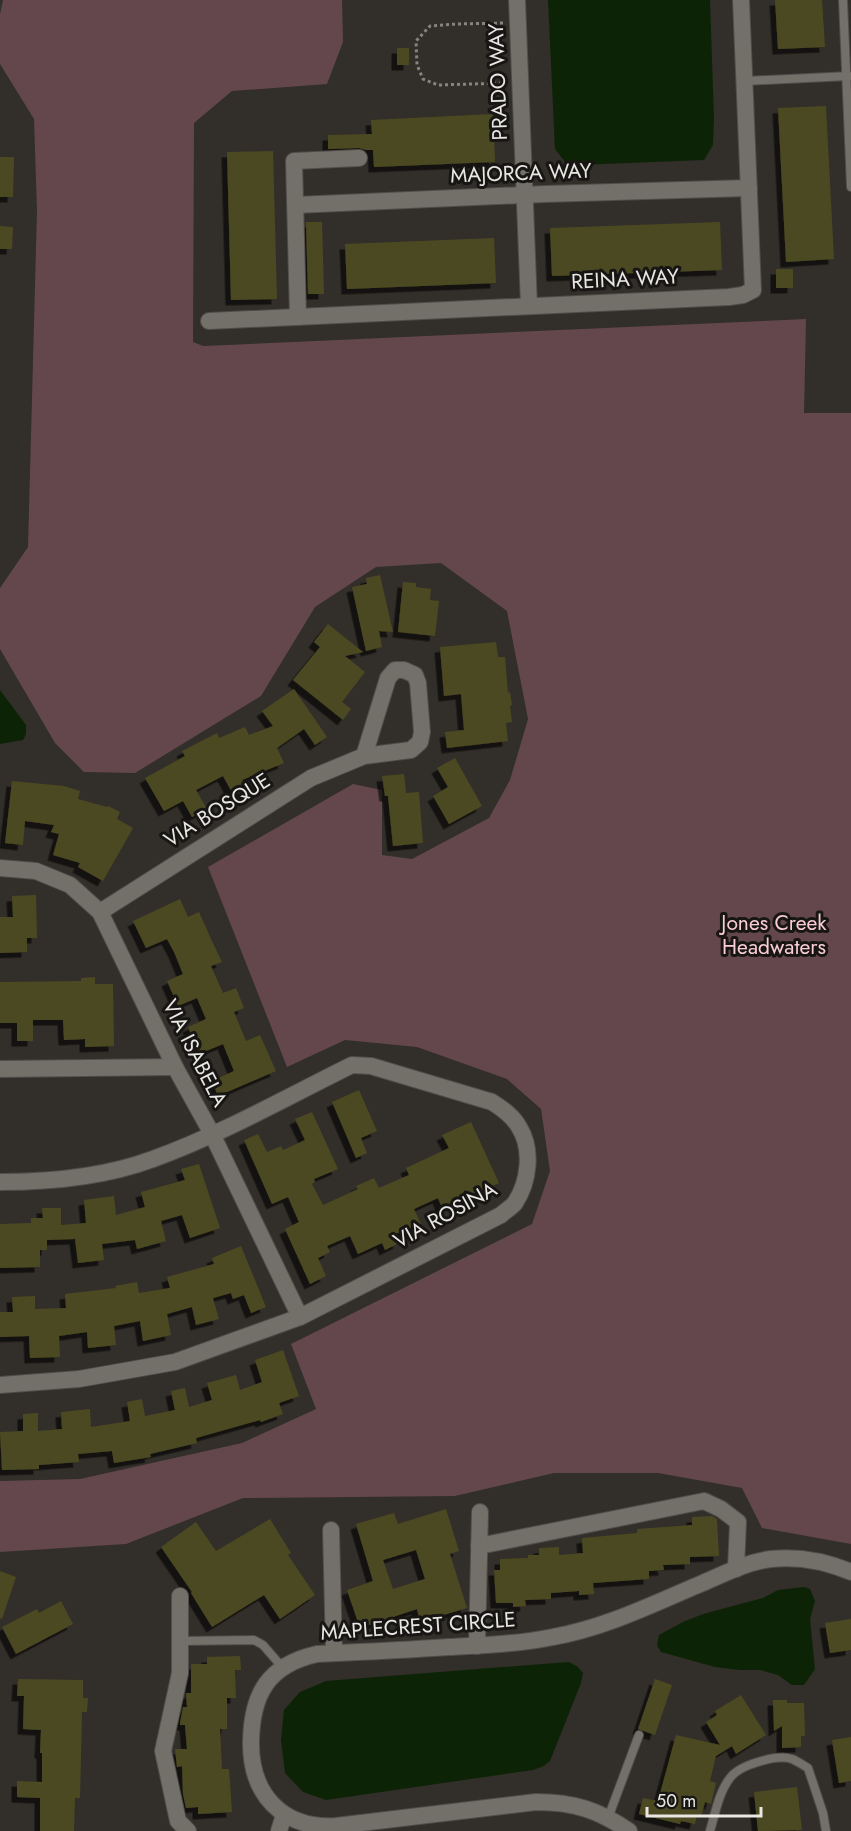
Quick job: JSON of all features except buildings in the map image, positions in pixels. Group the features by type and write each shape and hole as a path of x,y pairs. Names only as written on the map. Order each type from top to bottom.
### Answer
{"street":[{"name":"PRADO WAY","path":"517,0 529,306"},
{"name":"REINA WAY","path":"209,321 743,295 753,290 741,0"},
{"path":"298,316 294,161 359,158"},
{"name":"MAJORCA WAY","path":"296,206 525,195 749,188"},
{"name":"VIA BOSQUE","path":"100,912 311,778 364,756 411,750 420,742 422,732 418,683 415,675 404,670 395,670 388,678 364,756"},
{"name":"VIA ISABELA","path":"0,868 36,871 70,885 100,912 175,1067 212,1134 300,1317"},
{"name":"VIA ROSINA","path":"0,1182 49,1182 152,1160 212,1134 352,1065 371,1066 492,1102 506,1111 520,1128 528,1151 526,1179 514,1204 501,1215 300,1317 175,1362 79,1379 0,1385"},
{"path":"0,1069 175,1067"},
{"path":"479,1546 704,1501 721,1509 738,1522 736,1569"},
{"path":"477,1646 480,1512"},
{"path":"331,1530 333,1653"},
{"name":"MAPLECREST CIRCLE","path":"629,1831 597,1812 577,1805 556,1802 536,1802 324,1827 282,1823 255,1777 251,1753 251,1719 254,1707 265,1685 283,1668 305,1657 333,1653 506,1644 554,1637 622,1617 736,1569 769,1559 813,1560 835,1565 851,1572"},
{"path":"180,1596 180,1673 163,1751 178,1821 188,1831"}],"lane":[{"path":"843,0 851,187"},
{"path":"745,81 848,76"},
{"path":"180,1641 255,1640 263,1645 283,1668"},
{"path":"608,1818 639,1735"},
{"path":"710,1831 724,1788 731,1776 743,1767 773,1758 790,1758 808,1768 823,1813 826,1831"}],"path":[{"path":"508,23 430,26 416,41 417,65 423,79 438,85 508,83"}],"green space":[{"name":"Jones Creek Headwaters","path":"3,0 342,0 343,42 327,84 232,91 194,123 193,342 203,346 806,319 804,413 851,413 851,1544 762,1528 742,1488 658,1473 554,1473 455,1496 243,1498 126,1544 0,1552 0,1481 80,1479 242,1443 316,1409 291,1344 532,1224 550,1171 541,1109 507,1079 417,1047 345,1040 287,1067 208,867 353,784 382,790 382,855 412,859 489,818 510,780 528,719 507,611 441,563 376,567 315,607 261,696 135,773 84,772 55,743 0,649 0,588 28,547 37,211 34,119 0,64 0,14"}],"shaded area":[{"path":"548,0 710,0 714,119 713,145 704,160 578,165 565,162 555,149"},
{"path":"0,690 26,725 23,740 0,744"},
{"path":"804,1587 810,1589 815,1601 810,1619 815,1669 804,1685 792,1685 778,1675 760,1670 715,1667 661,1652 657,1645 659,1635 703,1614 763,1598 778,1590"},
{"path":"569,1662 583,1673 581,1683 550,1761 544,1766 533,1770 326,1800 303,1792 285,1773 281,1740 284,1710 300,1692 326,1681"}]}
